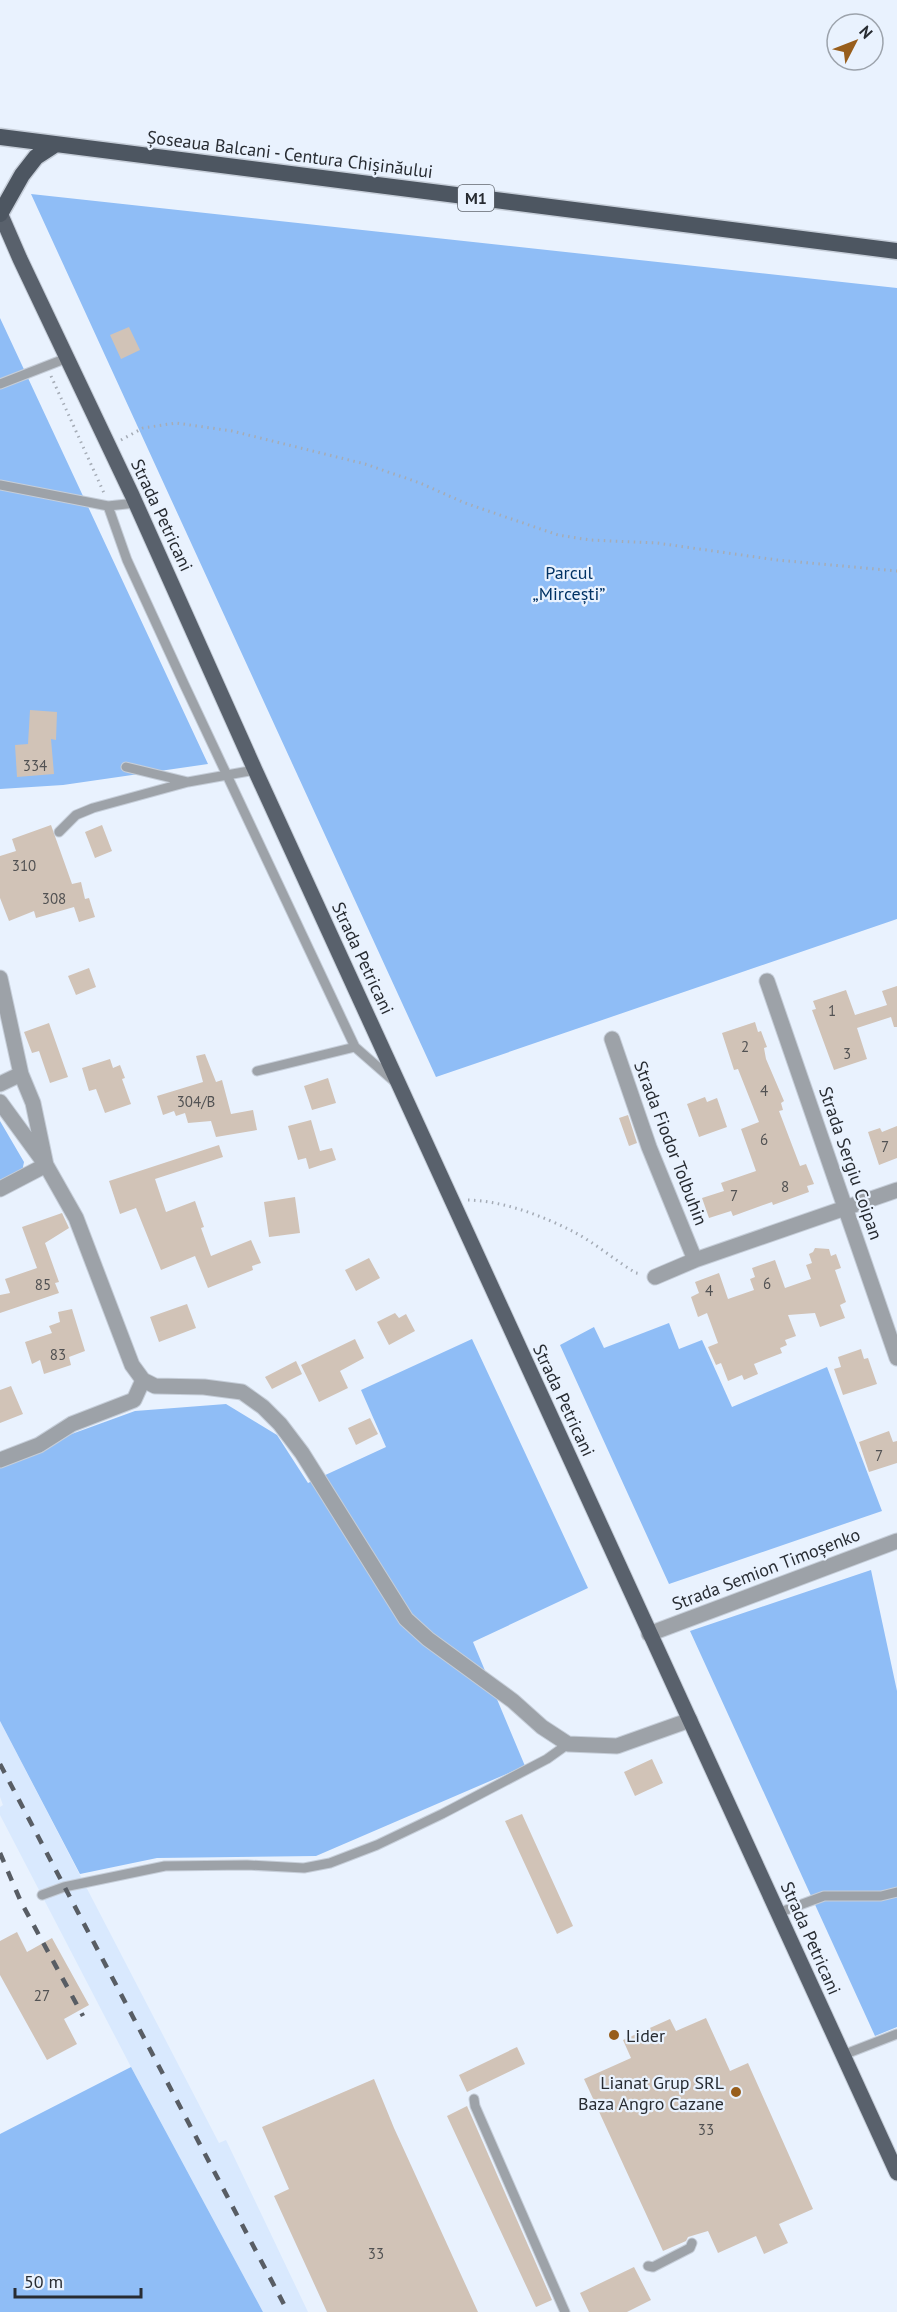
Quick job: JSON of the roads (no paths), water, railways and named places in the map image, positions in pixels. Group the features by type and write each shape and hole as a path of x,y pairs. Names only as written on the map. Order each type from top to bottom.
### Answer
{"highway":[{"name":"Șoseaua Balcani - Centura Chișinăului","path":"0,137 897,251"},
{"path":"0,214 22,175 36,157 56,144"}],"main road":[{"name":"Strada Petricani","path":"0,214 136,503 255,770 897,2173"}],"street":[{"path":"0,978 21,1074 33,1103 46,1165"},
{"name":"Strada Sergiu Coipan","path":"767,981 897,1358"},
{"name":"Strada Fiodor Tolbuhin","path":"612,1039 650,1147 695,1260"},
{"path":"0,1084 21,1074"},
{"path":"0,1102 46,1165 76,1218 132,1365 143,1380 155,1386 204,1387 242,1392 263,1407 280,1424 302,1453 406,1619 428,1639 513,1701 542,1727 568,1744 617,1746 690,1720"},
{"path":"0,1189 46,1165"},
{"path":"655,1277 695,1260 897,1190"},
{"path":"0,1460 39,1445 72,1424 134,1400 143,1380"},
{"name":"Strada Semion Timoșenko","path":"649,1634 897,1541"}],"lane":[{"path":"0,384 67,358"},
{"path":"0,485 108,506 136,503"},
{"path":"108,506 137,580 184,684 355,1047 399,1085"},
{"path":"126,766 188,782"},
{"path":"59,832 76,815 93,808 188,782 255,770"},
{"path":"257,1071 355,1047"},
{"path":"42,1895 64,1887 165,1866 247,1865 304,1868 330,1863 377,1845 442,1814 547,1759 568,1744"},
{"path":"778,1913 824,1896 881,1896 897,1892"},
{"path":"843,2055 897,2034"},
{"path":"474,2098 475,2106 565,2312"},
{"path":"648,2266 653,2267 690,2248 692,2243"}],"railway":[{"path":"0,1764 288,2312"},
{"path":"0,1853 21,1902 83,2016"}],"place":[{"name":"Lider","path":"614,2035"},
{"name":"Lianat Grup SRL Baza Angro Cazane","path":"736,2092"}],"park label":[{"name":"Parcul „Mircești”","path":"569,582"}]}
